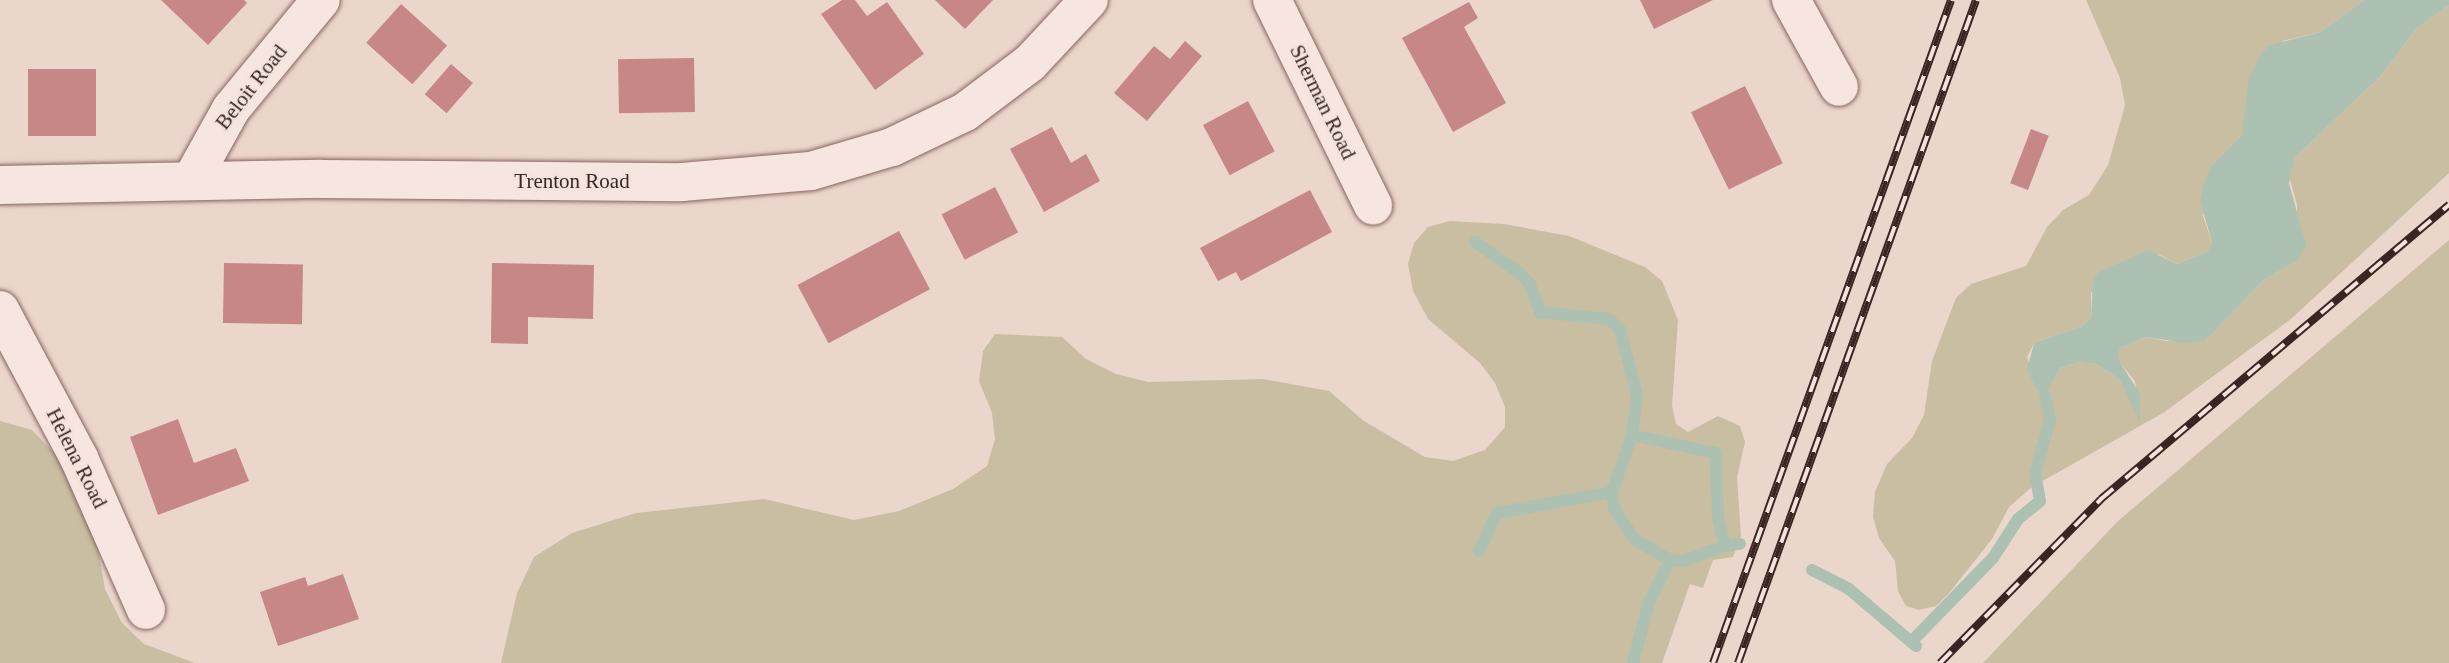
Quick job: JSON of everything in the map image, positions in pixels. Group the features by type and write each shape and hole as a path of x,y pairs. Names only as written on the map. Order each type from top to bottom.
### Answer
{"street":[{"name":"Beloit Road","path":"191,181 231,109 321,0"},
{"name":"Trenton Road","path":"0,185 191,181 693,182 811,171 892,147 965,112 1030,63 1089,0"},
{"name":"Sherman Road","path":"1272,0 1373,205"},
{"path":"1791,0 1839,88"},
{"name":"Helena Road","path":"0,310 85,470 146,610"}],"shaded area":[{"path":"2086,0 2364,0 2321,32 2283,41 2242,135 2220,159 2203,216 2212,242 2207,252 2177,264 2158,254 2091,293 2091,318 2082,326 2034,343 2027,357 2038,390 2044,394 2060,368 2079,362 2096,364 2119,379 2140,420 2135,381 2117,359 2120,348 2147,337 2166,341 2206,340 2265,279 2297,261 2297,205 2288,172 2294,158 2379,78 2416,29 2449,5 2449,173 2291,319 2163,413 2032,487 2009,507 1992,539 1950,592 1936,606 1919,610 1906,606 1898,591 1895,561 1879,538 1873,517 1875,492 1887,464 1912,438 1924,415 1932,361 1956,298 1971,284 2026,266 2047,227 2063,210 2089,195 2108,165 2125,105 2120,78"},
{"path":"2364,0 2449,0 2449,5 2416,29 2379,78 2294,158 2289,183 2306,245 2297,261 2265,279 2206,340 2185,343 2147,337 2120,348 2118,359 2140,394 2140,422 2119,379 2096,364 2079,362 2060,368 2045,395 2037,390 2027,369 2034,343 2082,326 2091,318 2093,280 2099,272 2148,250 2177,264 2207,252 2212,242 2200,201 2203,186 2210,168 2242,135 2249,78 2261,54 2270,45 2321,32"},
{"path":"1450,221 1504,224 1569,236 1645,267 1662,281 1678,320 1672,406 1676,424 1688,432 1718,416 1740,426 1745,442 1737,477 1741,536 1733,557 1713,560 1703,588 1690,584 1662,663 501,663 517,593 534,557 572,533 636,513 764,499 854,520 899,511 953,489 987,466 995,439 992,413 979,381 983,351 995,334 1062,337 1086,359 1116,374 1148,382 1263,379 1329,391 1364,421 1425,457 1453,461 1485,450 1505,427 1505,407 1495,383 1480,363 1428,319 1413,291 1408,264 1414,243 1428,227"},
{"path":"2449,240 2449,663 1983,663 2118,521"},
{"path":"0,421 32,430 56,455 97,543 105,589 122,623 144,644 195,663 0,663"}],"building":[{"path":"161,0 244,0 247,3 208,45"},
{"path":"842,0 855,0 867,16 887,2 924,54 875,90 821,14"},
{"path":"935,0 993,0 965,29"},
{"path":"1640,0 1713,0 1654,29"},
{"path":"1469,2 1478,18 1464,27 1506,103 1453,132 1402,38"},
{"path":"401,4 447,45 412,84 366,43"},
{"path":"1185,41 1202,56 1147,121 1114,93 1154,46 1170,59"},
{"path":"694,58 695,112 619,113 618,59"},
{"path":"451,64 473,83 447,113 425,94"},
{"path":"28,69 96,69 96,136 28,136"},
{"path":"1745,86 1783,163 1729,190 1691,112"},
{"path":"1248,101 1275,151 1230,175 1203,125"},
{"path":"1052,127 1071,163 1086,154 1100,181 1044,212 1010,149"},
{"path":"2031,129 2049,136 2028,190 2010,183"},
{"path":"995,187 1018,232 965,260 942,214"},
{"path":"1310,190 1332,232 1241,281 1236,272 1218,281 1200,248"},
{"path":"899,231 930,289 828,343 797,285"},
{"path":"224,263 303,264 302,324 223,323"},
{"path":"492,263 594,265 593,319 528,317 528,344 491,343"},
{"path":"178,419 194,463 236,448 249,481 158,515 130,437"},
{"path":"343,574 359,619 278,646 260,592 305,577 308,586"}],"waterway":[{"path":"1475,242 1521,274 1530,284 1540,312 1609,319 1620,330 1637,395 1632,435 1612,492 1614,508 1634,539 1670,560 1683,561 1725,546"},
{"path":"1911,642 1993,558 2018,519 2040,501 2035,473 2050,420 2045,395"},
{"path":"1632,435 1716,453 1718,519 1725,546 1740,544"},
{"path":"1479,551 1497,513 1612,492"},
{"path":"1633,663 1649,602 1670,560"},
{"path":"1812,570 1849,589 1916,646"}],"railway":[{"path":"1713,663 1951,0"},
{"path":"1738,663 1976,0"},
{"path":"1940,663 2101,499 2449,205"}]}
